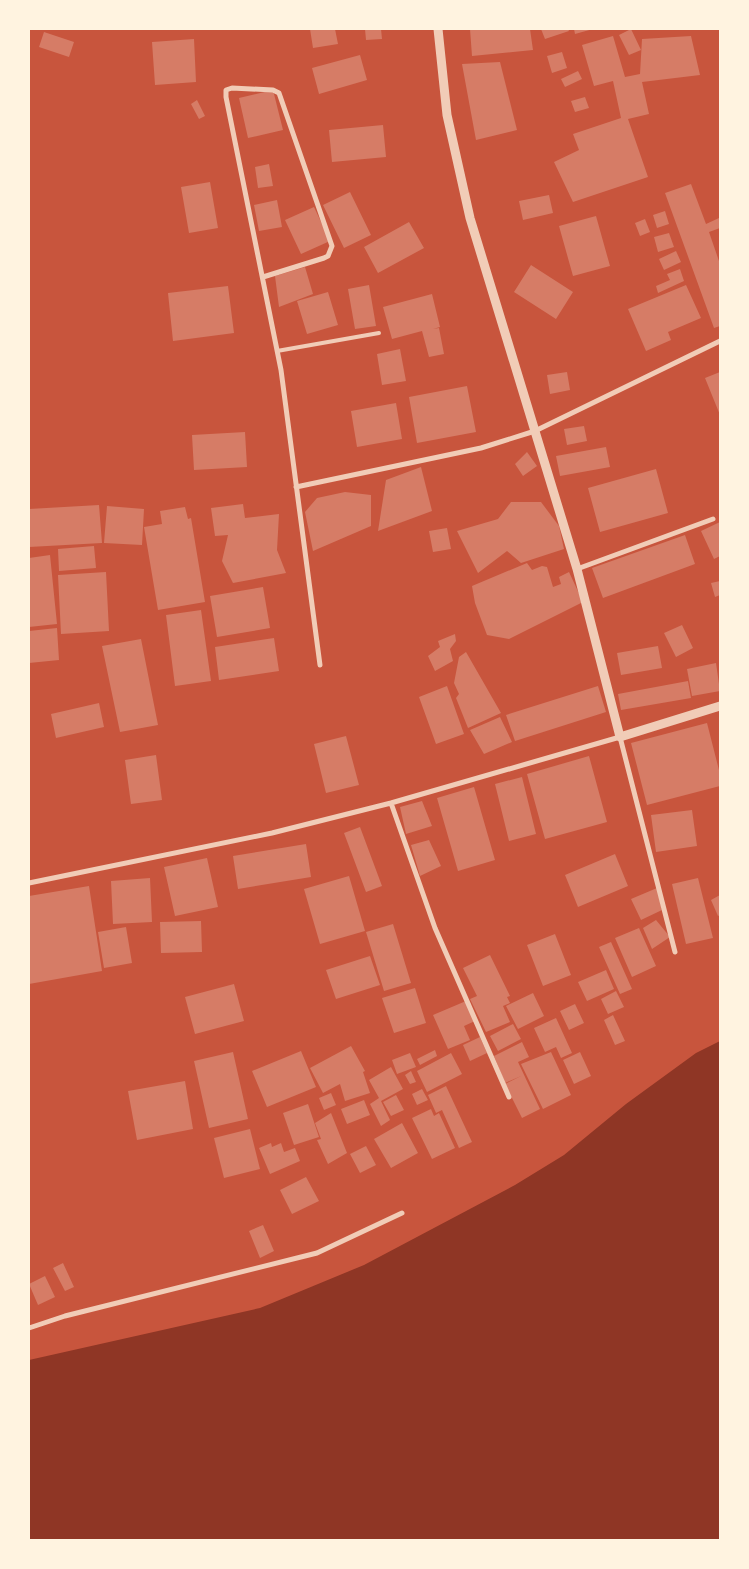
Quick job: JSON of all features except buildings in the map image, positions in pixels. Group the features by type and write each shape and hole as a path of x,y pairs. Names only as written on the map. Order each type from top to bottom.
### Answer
{"street":[{"path":"438,29 447,115 470,218 577,569 675,952"},
{"path":"263,278 324,258 328,256 332,246 279,93 273,90 232,88 226,90 226,97 277,351 320,665"},
{"path":"296,487 481,448 535,431 720,341"},
{"path":"577,569 713,519"},
{"path":"29,883 272,833 391,804 720,706"},
{"path":"391,804 435,928 509,1097"},
{"path":"29,1328 65,1316 317,1253 402,1213"}],"lane":[{"path":"277,351 379,333"}],"shaded area":[{"path":"720,1041 720,1540 29,1540 29,1360 260,1308 364,1265 515,1185 564,1155 626,1104 696,1053"}]}
